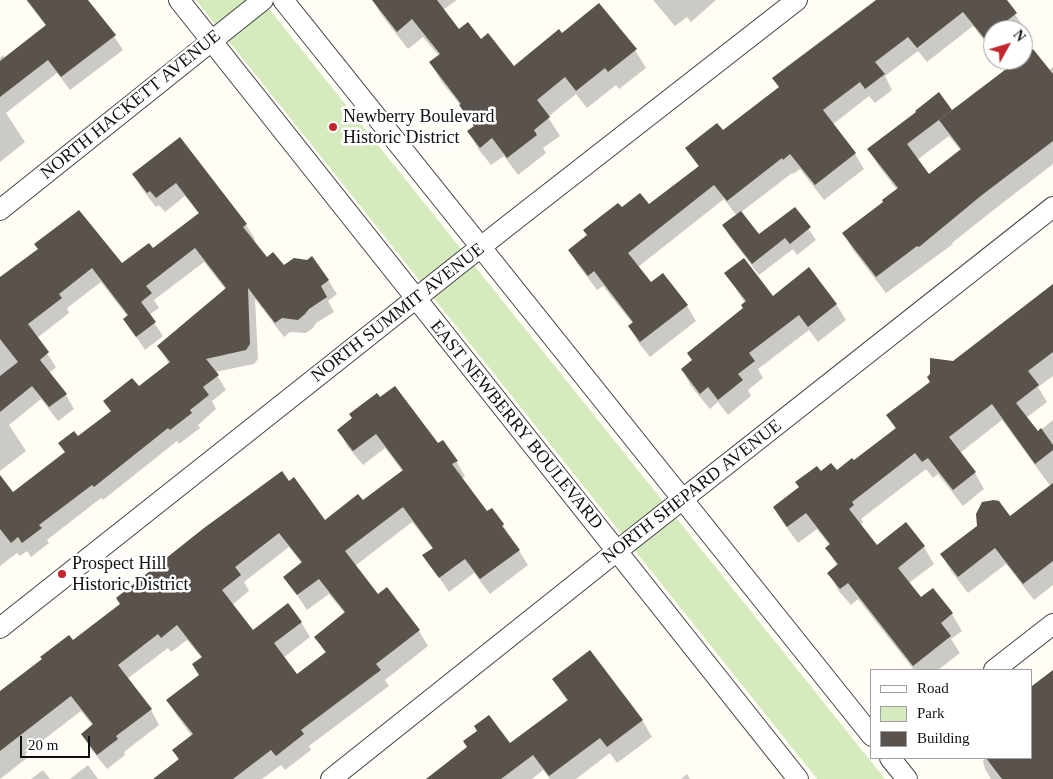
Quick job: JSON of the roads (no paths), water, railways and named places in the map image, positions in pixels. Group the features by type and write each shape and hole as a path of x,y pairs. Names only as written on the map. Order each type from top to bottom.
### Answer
{"street":[{"name":"EAST NEWBERRY BOULEVARD","path":"178,0 798,779"},
{"name":"NORTH HACKETT AVENUE","path":"0,210 262,0"},
{"path":"283,0 870,734"},
{"name":"NORTH SUMMIT AVENUE","path":"0,628 416,298 797,0"},
{"name":"NORTH SHEPARD AVENUE","path":"332,779 682,499 1053,207"},
{"path":"995,669 1053,624"},
{"path":"891,759 906,779"}],"place":[{"name":"Newberry Boulevard Historic District","path":"333,127"},
{"name":"Prospect Hill Historic District","path":"62,574"}]}
